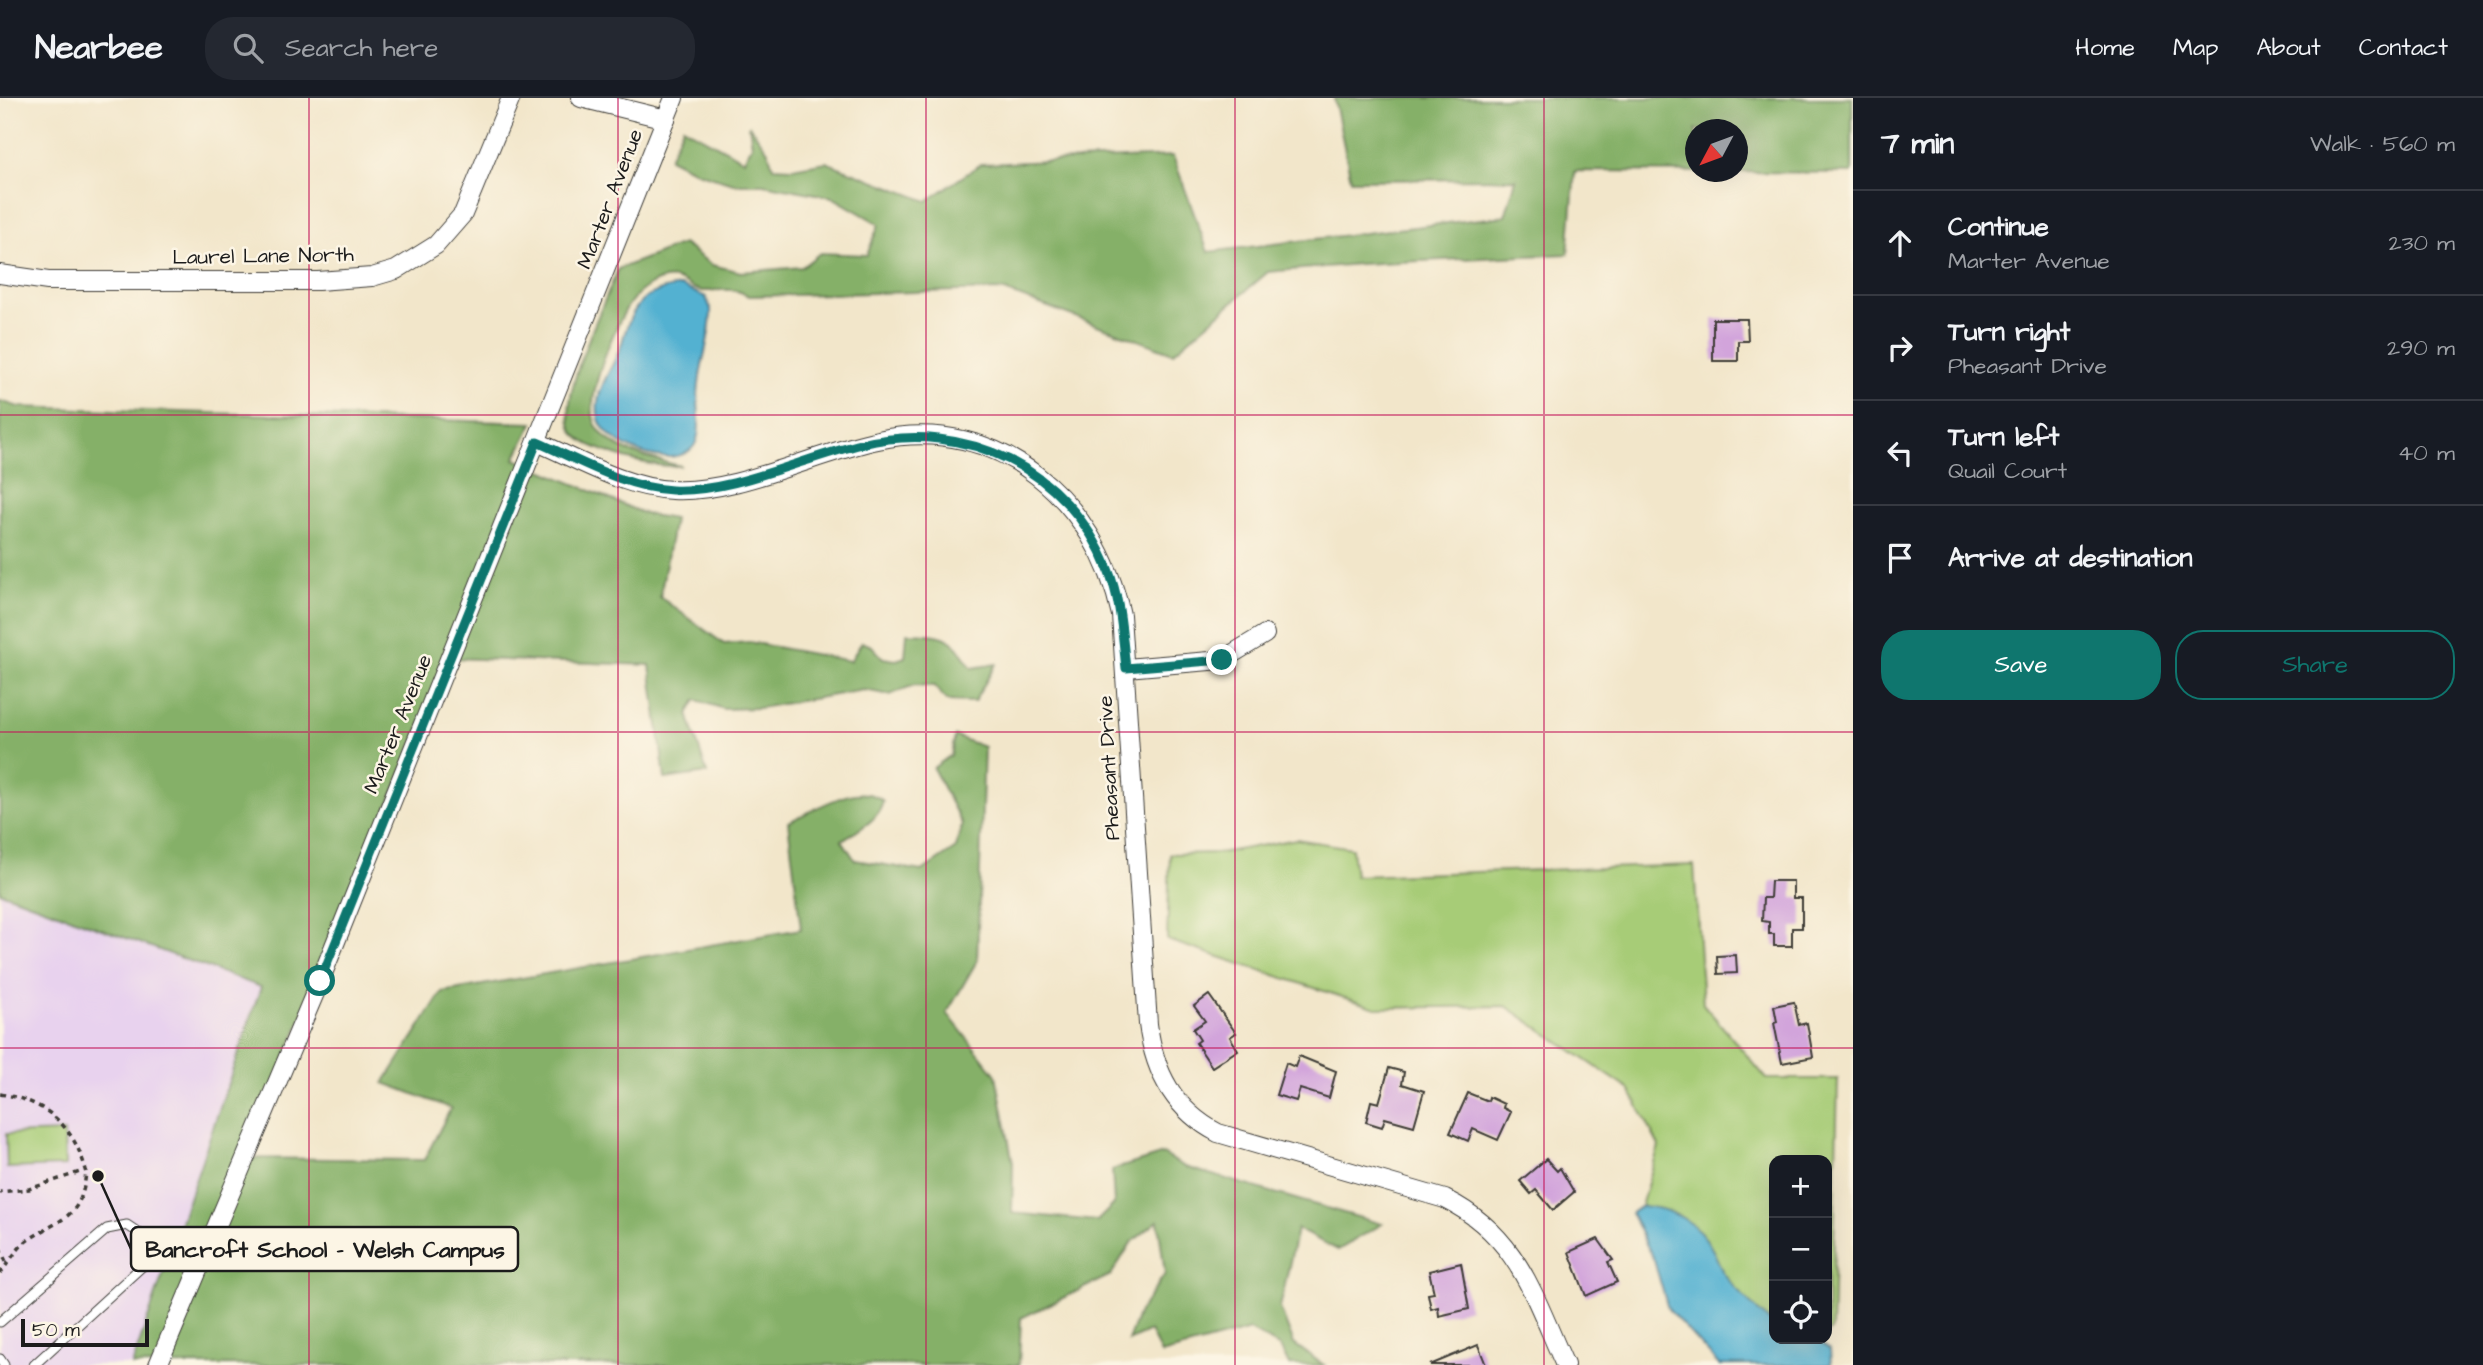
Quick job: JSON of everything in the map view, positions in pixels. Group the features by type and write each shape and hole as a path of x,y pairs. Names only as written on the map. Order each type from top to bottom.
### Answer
{"street":[{"name":"Laurel Lane North","path":"0,274 48,281 318,281 372,277 396,270 436,245 463,214 511,98"},
{"path":"580,98 666,119"},
{"name":"Marter Avenue","path":"158,1365 320,981 674,98"},
{"name":"Pheasant Drive","path":"537,442 616,476 655,488 673,490 722,485 859,444 893,438 949,439 993,450 1048,483 1077,514 1094,541 1116,592 1126,668 1148,1024 1157,1069 1168,1089 1189,1115 1218,1133 1445,1199 1469,1211 1505,1243 1529,1287 1565,1365"},
{"path":"1126,668 1222,660 1265,634"}],"lane":[{"path":"0,1322 107,1229 127,1225 145,1237 149,1260 34,1365"},
{"path":"0,1359 4,1365"}],"path":[{"path":"0,1094 33,1101 60,1120 74,1138 86,1170 81,1201 72,1215 25,1242 0,1273"},
{"path":"0,1192 29,1189 86,1170"},
{"path":"0,1248 5,1252 7,1264"}],"shaded area":[{"path":"0,892 261,987 132,1365 0,1365"}],"green space":[{"path":"1334,98 1852,98 1852,173 1748,172 1748,119 1685,119 1685,172 1575,171 1568,254 1359,264 1268,272 1173,353 1002,290 749,296 731,290 698,290 673,279 658,281 636,296 614,333 596,384 593,414 596,425 611,442 634,453 681,466 643,463 593,446 574,433 569,419 570,400 584,352 618,269 683,244 712,265 741,272 802,267 820,253 867,255 879,224 832,197 763,184 736,184 697,172 669,158 683,127 744,160 752,145 749,125 768,151 773,167 792,168 826,162 927,201 981,164 1173,156 1208,252 1505,216 1516,179 1351,180"},
{"path":"0,401 19,407 533,423 515,459 645,514 674,519 660,597 724,644 749,642 850,661 862,642 872,646 883,658 896,660 905,657 907,633 932,634 952,642 972,668 996,664 974,702 947,701 934,686 914,685 890,695 864,690 759,708 724,709 696,700 688,714 707,773 665,779 650,665 448,658 245,1158 424,1160 451,1108 384,1083 442,992 801,929 788,822 836,799 862,793 883,801 872,820 842,840 855,860 922,871 956,848 962,824 933,768 951,755 955,736 984,747 977,961 947,1013 996,1075 1013,1163 1012,1213 1097,1221 1114,1204 1112,1170 1163,1154 1185,1167 1382,1224 1338,1250 1297,1229 1280,1308 1294,1344 1324,1365 1289,1365 1280,1347 1250,1330 1161,1354 1150,1331 1128,1341 1139,1312 1165,1274 1158,1221 1131,1243 1111,1275 1021,1318 1019,1365 132,1365 261,987 0,892"},
{"path":"1296,839 1352,848 1355,876 1694,865 1703,1004 1767,1079 1838,1079 1832,1329 1832,1155 1769,1155 1769,1320 1729,1281 1699,1231 1673,1213 1641,1206 1659,1146 1630,1090 1506,1006 1376,1008 1167,940 1170,854 1221,853"},
{"path":"64,1132 65,1166 7,1168 6,1134"}],"water":[{"path":"681,286 706,297 711,309 700,375 698,435 694,446 685,453 673,457 658,456 642,453 614,439 599,419 598,399 635,310 648,296"},
{"path":"1641,1206 1652,1207 1673,1213 1691,1224 1706,1239 1729,1281 1769,1320 1769,1344 1822,1344 1830,1350 1831,1365 1719,1365 1668,1309 1654,1260 1631,1213"}],"building":[{"path":"1713,319 1747,319 1748,341 1738,341 1738,361 1713,361"},
{"path":"1771,881 1793,881 1793,898 1802,898 1802,928 1792,928 1792,946 1774,946 1774,934 1769,934 1769,922 1762,921 1763,898 1770,898"},
{"path":"1736,955 1737,973 1718,974 1717,956"},
{"path":"1209,995 1236,1033 1230,1037 1238,1050 1212,1067 1196,1043 1200,1040 1193,1029 1205,1021 1194,1006"},
{"path":"1794,1002 1799,1025 1807,1023 1813,1057 1782,1063 1774,1023 1777,1022 1774,1006"},
{"path":"1299,1056 1336,1071 1329,1098 1300,1089 1296,1101 1276,1095 1286,1063 1295,1067"},
{"path":"1389,1068 1404,1072 1402,1084 1424,1091 1414,1126 1385,1118 1382,1127 1366,1122 1371,1101 1379,1103"},
{"path":"1468,1093 1488,1101 1489,1097 1504,1104 1503,1108 1511,1112 1498,1140 1473,1129 1468,1141 1450,1133"},
{"path":"1546,1159 1557,1171 1560,1168 1574,1192 1553,1210 1536,1190 1531,1194 1520,1181"},
{"path":"1598,1239 1613,1260 1608,1262 1617,1282 1586,1296 1569,1252"},
{"path":"1461,1263 1469,1309 1439,1316 1438,1307 1431,1309 1428,1294 1434,1293 1429,1271"},
{"path":"1478,1345 1486,1365 1430,1365"}],"place":[{"name":"Bancroft School - Welsh Campus","path":"98,1176"}],"route":[{"path":"320,981 537,442 616,476 655,488 673,490 722,485 881,439 927,437 972,443 993,450 1031,471 1048,483 1077,514 1100,550 1116,592 1126,668 1222,660"}]}
